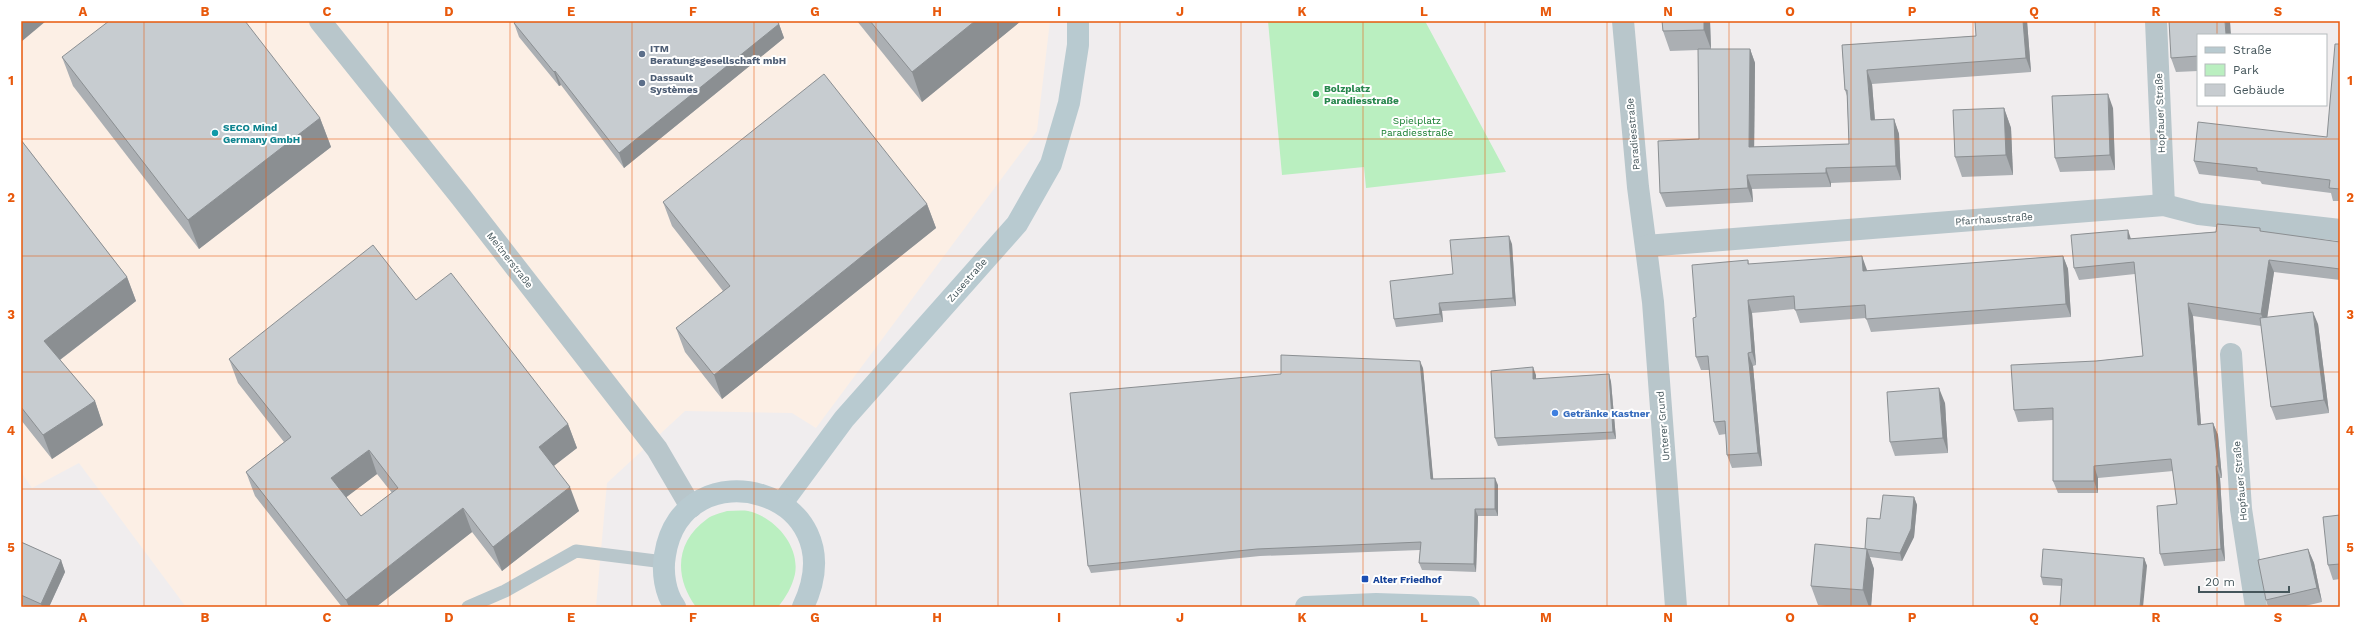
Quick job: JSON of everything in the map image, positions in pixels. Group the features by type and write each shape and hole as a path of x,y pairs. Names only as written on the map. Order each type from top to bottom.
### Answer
{"street":[{"name":"Meitnerstraße","path":"320,21 461,197 652,443 691,507"},
{"name":"Zusestraße","path":"782,503 844,419 1017,224 1051,164 1069,103 1078,45 1078,21"},
{"name":"Paradiesstraße","path":"1623,21 1638,186 1646,246"},
{"name":"Hopfauer Straße","path":"2156,21 2164,205"},
{"name":"Pfarrhausstraße","path":"1646,246 2164,205 2199,214 2340,230"},
{"name":"Unterer Grund","path":"1646,246 1665,448 1676,607"},
{"name":"Hopfauer Straße","path":"2231,354 2242,510 2256,607"},
{"path":"675,607 665,585 664,562 667,543 676,523 691,507 712,495 736,490 760,493 782,503 796,516 807,532 813,551 815,571 813,584 803,607"},
{"path":"1306,607 1376,604 1469,607"}],"lane":[{"path":"468,607 505,591 576,551 664,562"}],"shaded area":[{"path":"21,21 1050,21 1037,131 816,428 792,413 685,411 607,483 596,607 186,607 79,463 32,488 21,472"}],"green space":[{"name":"Spielplatz Paradiesstraße","path":"1268,21 1425,21 1506,172 1366,188 1364,167 1282,175"},
{"path":"727,511 748,511 758,514 776,526 784,534 789,543 794,553 796,564 795,574 788,592 778,607 696,607 689,596 681,572 681,560 684,549 696,528 709,518"}],"building":[{"name":"SECO Mind Germany GmbH","path":"109,21 245,21 320,118 188,220 62,57"},
{"path":"517,21 777,21 779,24 619,153 555,71 554,72 514,23"},
{"path":"870,21 975,21 912,72"},
{"path":"1662,21 1704,21 1704,30 1663,31"},
{"path":"1975,21 2023,21 2026,58 1867,70 1871,120 1894,119 1896,166 1826,168 1826,173 1747,175 1748,188 1660,193 1658,141 1699,139 1698,49 1750,49 1749,147 1849,144 1847,90 1845,90 1842,45 1976,36"},
{"path":"2169,21 2225,21 2226,34 2197,34 2197,56 2171,58"},
{"path":"2335,44 2340,44 2340,189 2329,188 2330,180 2257,171 2257,168 2194,161 2198,122 2327,137"},
{"path":"824,74 927,204 714,375 676,328 730,286 663,202"},
{"path":"2108,94 2110,155 2055,158 2052,96"},
{"path":"2004,108 2006,155 1955,157 1953,110"},
{"path":"21,140 127,277 44,341 95,401 43,435 21,407"},
{"path":"2217,224 2260,228 2260,231 2340,242 2340,269 2269,260 2261,314 2188,303 2198,425 2213,423 2218,466 2216,466 2221,549 2160,554 2157,506 2177,504 2171,459 2094,466 2094,481 2053,481 2053,408 2014,410 2011,365 2096,361 2143,356 2134,262 2074,268 2071,235 2128,230 2128,239 2216,232"},
{"path":"1509,236 1513,298 1439,303 1440,314 1394,319 1390,281 1453,274 1450,240"},
{"path":"373,245 416,300 451,273 568,424 539,447 570,487 493,547 463,508 346,600 246,472 291,437 229,359","holes":["369,450 398,488 361,516 331,478"]},
{"path":"1862,256 1863,271 2063,256 2066,304 1866,319 1865,305 1795,310 1794,296 1748,300 1752,352 1748,353 1758,453 1727,455 1725,421 1714,422 1708,356 1696,357 1693,318 1696,317 1692,265 1748,260 1748,264"},
{"path":"2313,312 2324,400 2271,407 2260,318"},
{"path":"1281,355 1420,361 1431,479 1495,478 1495,509 1475,509 1474,564 1419,563 1421,542 1257,549 1088,566 1070,393 1281,374"},
{"name":"Getränke Kastner","path":"1533,367 1533,379 1609,374 1613,432 1495,438 1491,371"},
{"path":"1939,388 1943,438 1890,442 1887,392"},
{"path":"1883,495 1914,497 1911,529 1900,553 1865,549 1867,518 1880,519"},
{"path":"2340,515 2340,564 2328,565 2323,517"},
{"path":"21,542 61,560 41,604 21,595"},
{"path":"1815,544 1867,549 1863,590 1811,586"},
{"path":"2043,549 2144,558 2140,607 2060,607 2062,579 2041,577"},
{"path":"2308,549 2317,588 2266,600 2258,560"}],"place":[{"name":"ITM Beratungsgesellschaft mbH","path":"642,54"},
{"name":"Dassault Systèmes","path":"642,83"},
{"name":"Bolzplatz Paradiesstraße","path":"1316,94"},
{"name":"SECO Mind Germany GmbH","path":"215,133"},
{"name":"Getränke Kastner","path":"1555,413"},
{"name":"Alter Friedhof","path":"1365,579"}]}
